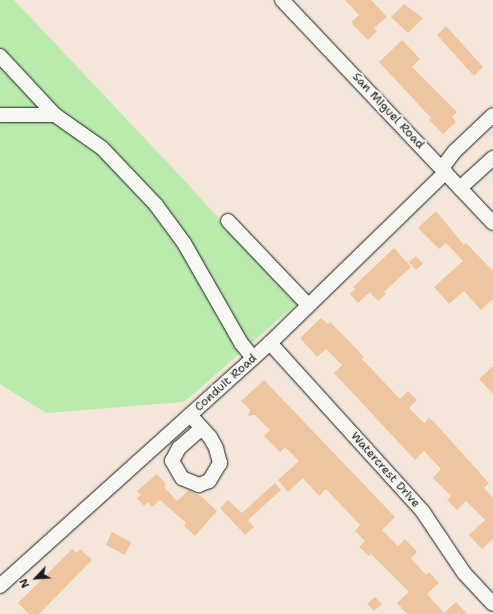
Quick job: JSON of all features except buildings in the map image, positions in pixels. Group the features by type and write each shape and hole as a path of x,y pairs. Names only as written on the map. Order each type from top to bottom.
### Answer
{"street":[{"name":"San Miguel Road","path":"282,0 444,170 493,224"},
{"path":"0,56 55,115 102,148 156,205 184,243 241,344 253,358"},
{"path":"0,115 55,115"},
{"name":"Conduit Road","path":"0,586 270,343 444,170 455,151 493,115"},
{"path":"460,188 493,158"},
{"path":"228,221 308,306"},
{"name":"Watercrest Drive","path":"270,343 423,512 464,573 493,604"},
{"path":"190,415 202,428"}],"green space":[{"path":"0,0 14,0 184,180 296,304 184,402 46,413 0,384"}]}
